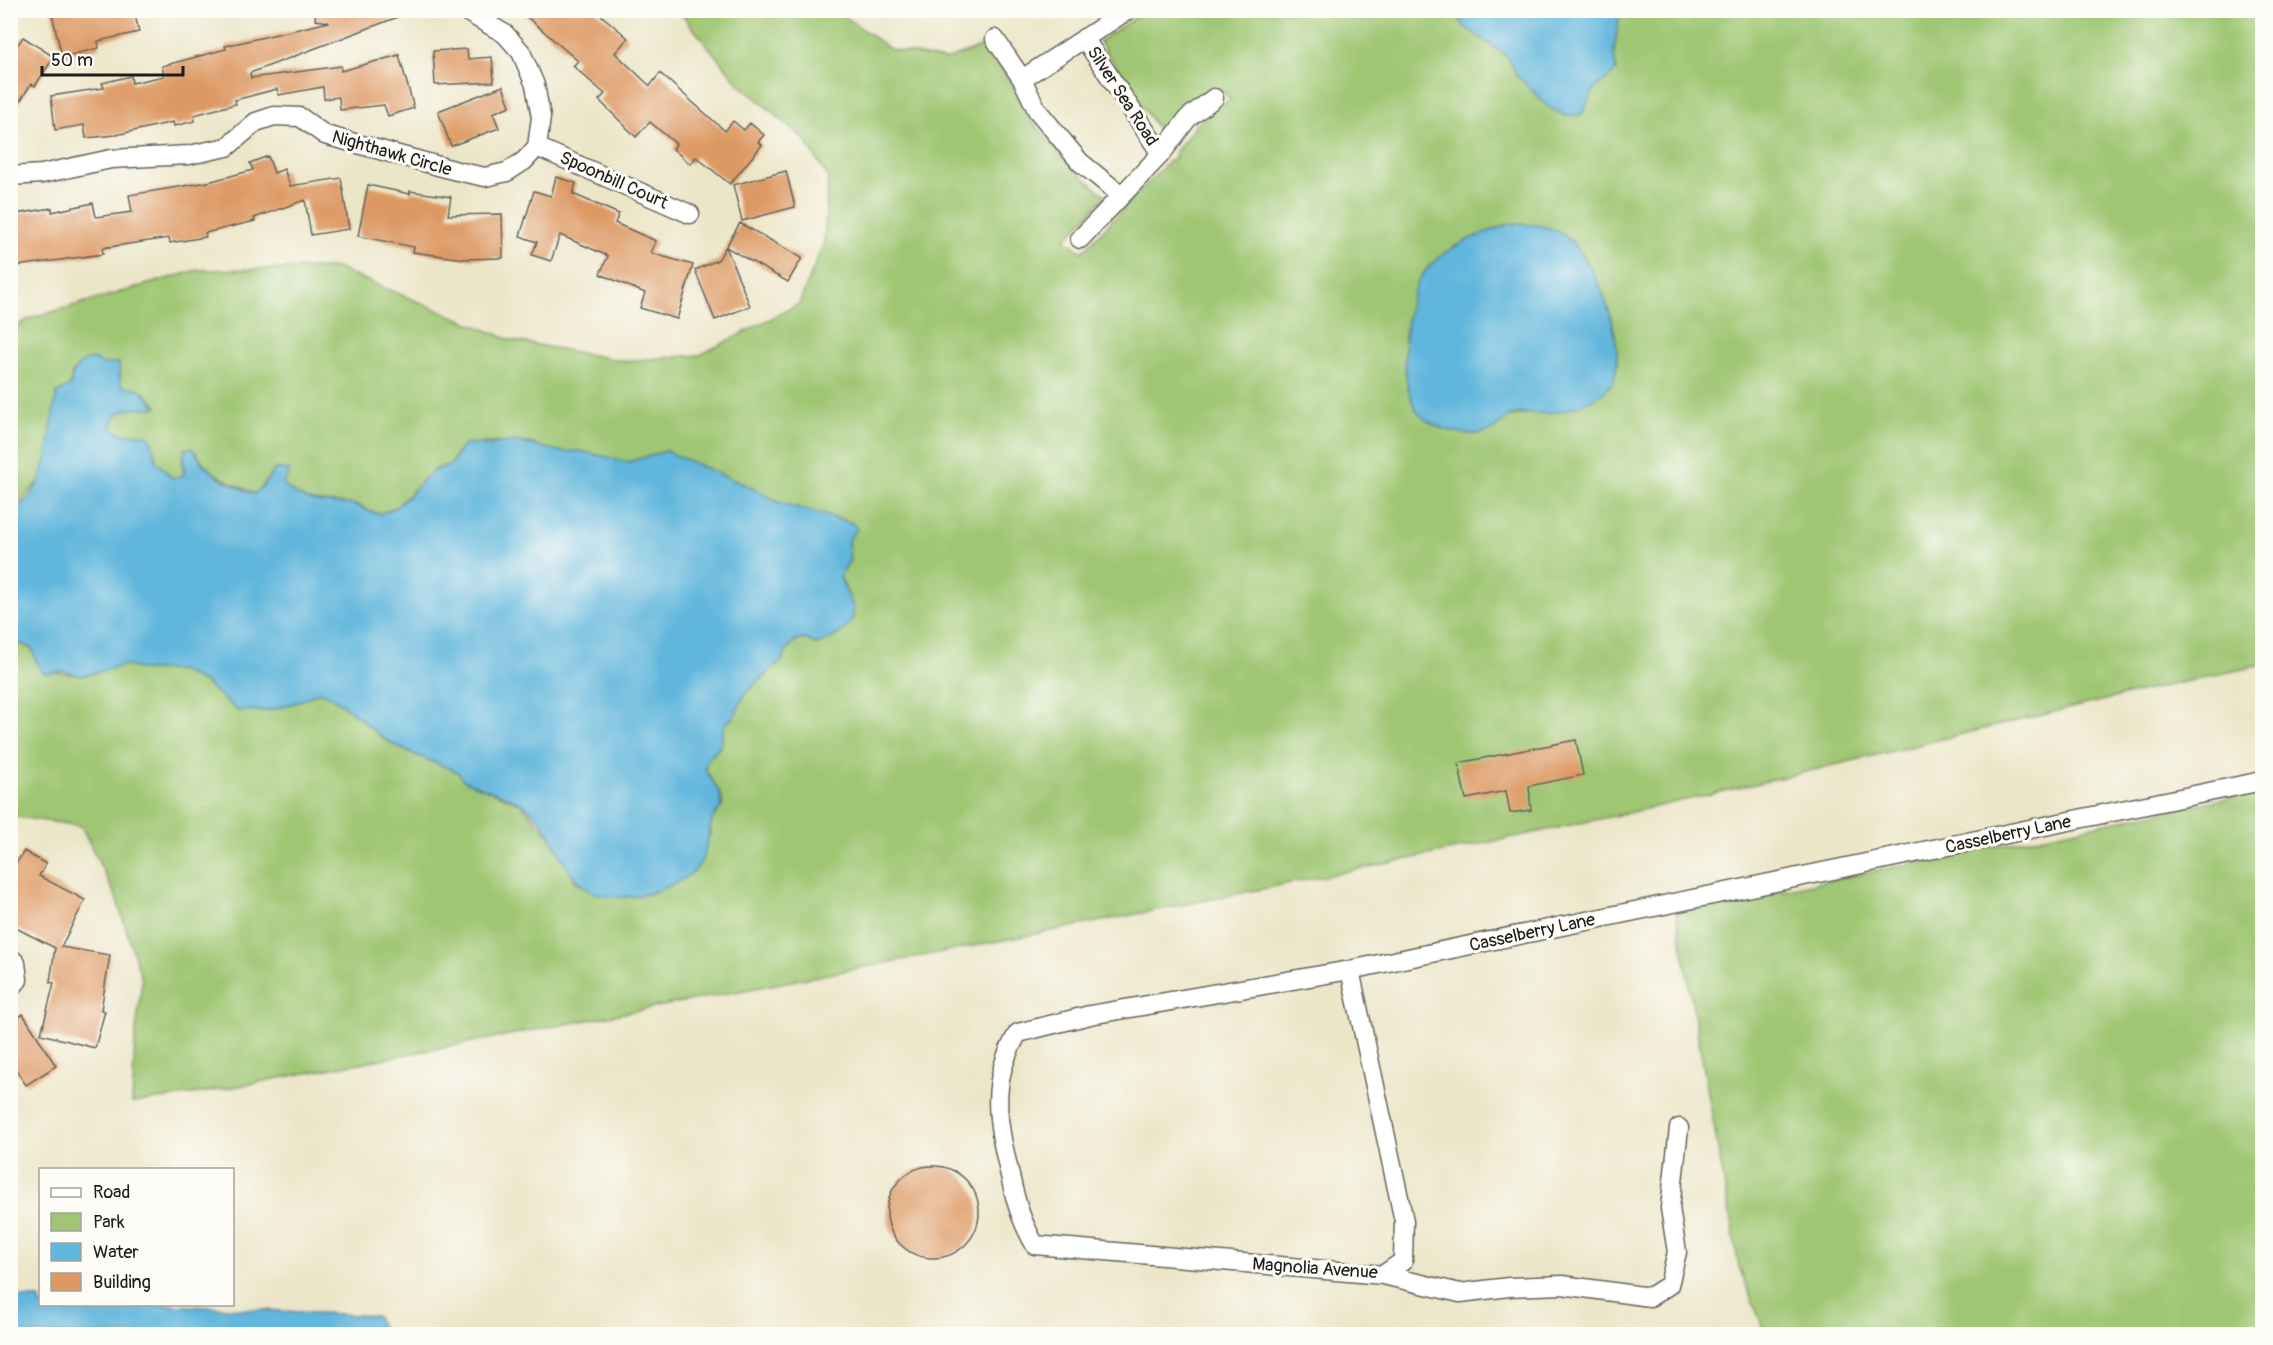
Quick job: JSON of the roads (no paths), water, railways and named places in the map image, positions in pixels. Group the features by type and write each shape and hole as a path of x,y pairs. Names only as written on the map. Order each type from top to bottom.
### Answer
{"street":[{"path":"464,10 505,34 521,52 535,85 541,117 537,147"},
{"name":"Silver Sea Road","path":"1022,79 1128,10"},
{"name":"Silver Sea Road","path":"1084,38 1161,154"},
{"path":"995,39 1022,79 1037,110 1080,162 1121,195"},
{"name":"Silver Sea Road","path":"1080,238 1161,154 1188,118 1214,98"},
{"name":"Nighthawk Circle","path":"10,176 42,174 111,159 189,155 227,147 256,122 274,116 300,117 326,135 384,153 485,177 507,172 524,161 537,147"},
{"name":"Spoonbill Court","path":"537,147 690,214"},
{"name":"Casselberry Lane","path":"1035,1245 1020,1219 998,1121 998,1085 1006,1053 1018,1033 1090,1016 1350,970 2262,781"},
{"path":"10,957 16,963 18,980 10,989"},
{"name":"Magnolia Avenue","path":"1035,1245 1383,1275 1403,1261 1404,1221 1350,970"},
{"path":"1383,1275 1460,1293 1509,1287 1562,1285 1650,1297 1669,1285 1677,1252 1670,1208 1679,1128"}],"water":[{"path":"1454,11 1620,11 1614,52 1616,71 1594,89 1582,114 1566,116 1548,107 1516,74 1508,57 1465,27"},
{"path":"1509,224 1550,228 1562,234 1574,245 1587,262 1599,285 1615,334 1617,358 1614,378 1604,392 1570,409 1514,415 1493,429 1478,434 1449,431 1432,424 1421,416 1414,406 1405,359 1410,305 1421,277 1438,258 1472,238"},
{"path":"93,359 103,364 119,363 120,381 123,387 138,388 157,407 123,410 114,418 111,426 114,430 122,434 147,435 151,439 156,461 172,478 184,475 184,449 193,448 203,464 221,479 254,494 275,469 290,470 283,485 299,496 313,501 353,504 382,513 397,506 432,472 451,464 466,443 489,445 515,441 563,452 580,451 628,462 666,451 750,487 778,502 852,523 857,529 848,540 850,560 840,576 853,607 851,621 842,632 822,642 816,644 805,639 795,641 787,649 783,659 746,692 734,716 724,726 720,747 707,760 705,769 719,791 722,807 712,821 704,856 694,871 682,880 666,887 636,896 610,897 591,891 577,881 538,818 522,804 463,780 458,772 394,745 329,696 319,692 271,710 238,711 205,683 179,670 143,670 125,665 82,676 63,671 46,674 40,670 32,649 22,644 11,644 11,512 25,501 42,474 57,393 70,386 72,376 79,365"},
{"path":"10,1297 39,1298 39,1306 189,1306 376,1316 386,1334 11,1334"}]}
